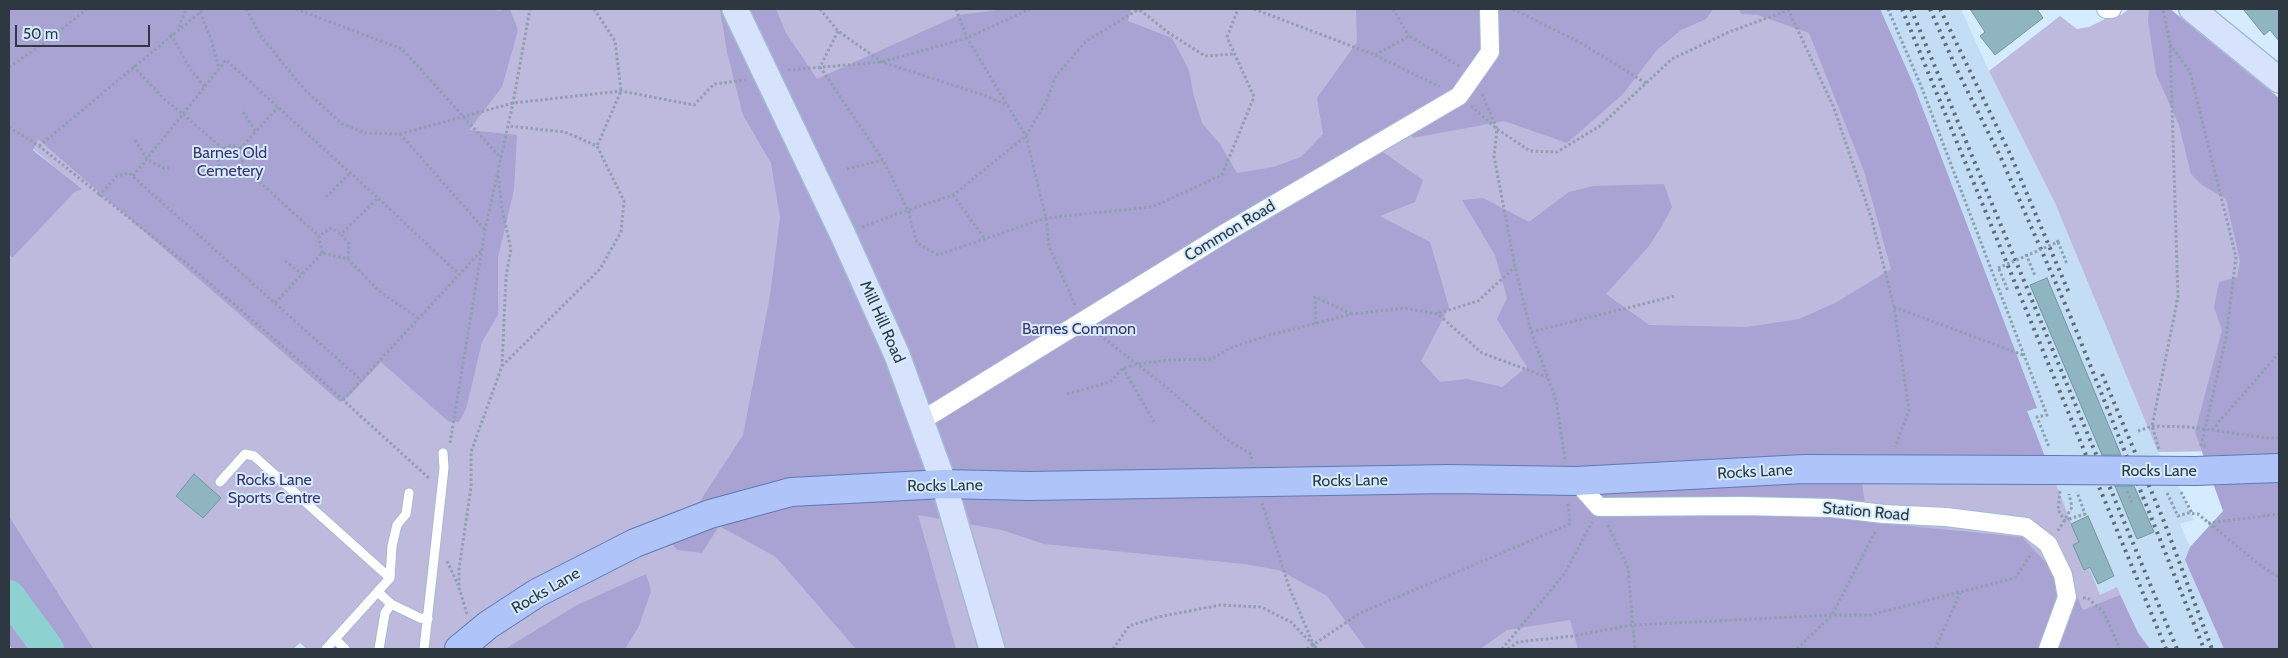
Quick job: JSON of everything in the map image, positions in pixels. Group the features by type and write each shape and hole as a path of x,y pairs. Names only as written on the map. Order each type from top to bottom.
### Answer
{"main road":[{"name":"Mill Hill Road","path":"735,9 843,235 897,355 944,484 992,649"},
{"path":"2192,9 2279,80"},
{"name":"Rocks Lane","path":"468,642 488,625 538,593 635,543 710,514 791,492 944,484 1030,486 1449,479 1571,481 1804,469 2053,468 2188,480 2279,468"}],"street":[{"name":"Common Road","path":"921,421 1227,232 1459,96 1490,52 1489,9"},
{"path":"2106,9 2112,9"},
{"path":"1571,481 1600,507"},
{"name":"Station Road","path":"1600,507 1751,506 1832,508 1884,514 1946,517 2026,527 2044,540"},
{"path":"2044,540 2063,575 2067,597 2048,649"}],"lane":[{"path":"424,649 445,460 443,453"},
{"path":"220,482 245,454 254,456 390,578"},
{"path":"326,649 390,578 392,546 397,525 406,514 409,494"},
{"path":"378,592 391,604 428,619"},
{"path":"378,649 385,614 391,604"},
{"path":"335,639 345,649"}],"path":[{"path":"9,67 47,41 87,9"},
{"path":"179,28 186,9"},
{"path":"39,146 171,34 204,9"},
{"path":"246,9 260,36 303,88 342,124 366,133 400,134 513,103"},
{"path":"296,9 402,49 501,159"},
{"path":"443,453 449,450 485,230 513,103 530,9"},
{"path":"594,9 615,41 621,91 597,146"},
{"path":"820,9 838,31 882,62 986,96 1009,107"},
{"path":"956,9 967,38 1026,136 1046,218 1049,246 1082,322"},
{"path":"843,235 953,195 1026,136 1046,102 1056,76 1084,42 1140,9 1169,33 1205,56 1234,54"},
{"path":"838,31 820,67 883,160 908,210 917,243 938,255 1046,218 1152,208 1222,175 1254,97 1227,37 1238,9"},
{"path":"1254,9 1375,55 1459,96 1497,128 1530,150 1557,152 1600,126 1672,59 1729,32 1788,9 1834,108 1872,220 1894,307 1909,410 1893,451"},
{"path":"1307,649 1360,613 1570,524 1571,481 1556,400 1532,332 1515,267 1494,156 1497,128 1474,75 1409,36 1393,9"},
{"path":"1513,9 1582,43 1646,83"},
{"path":"1888,9 1921,86 2047,415 2037,418 2053,468 2058,510 2067,520"},
{"path":"2160,451 2152,426 2178,296 2170,44 2163,9"},
{"path":"200,12 211,39 219,69"},
{"path":"171,34 190,69 205,87"},
{"path":"1375,55 1409,36"},
{"path":"2170,44 2190,72 2236,257 2226,338 2201,446 2210,446"},
{"path":"132,176 226,60 460,275"},
{"path":"133,66 164,98 223,149"},
{"path":"240,149 278,107"},
{"path":"243,112 256,132"},
{"path":"502,366 600,269 621,232 624,201 597,146 565,132 508,126"},
{"path":"9,127 39,146 99,196 192,268 434,482"},
{"path":"400,134 485,230"},
{"path":"135,140 147,159 164,168 172,168"},
{"path":"231,145 240,149 244,156 241,165 236,170 224,170 219,166 218,158 223,149 231,145"},
{"path":"847,169 883,160"},
{"path":"241,165 319,236 322,253"},
{"path":"99,196 117,176 129,173 361,380"},
{"path":"326,197 350,173"},
{"path":"468,642 464,608 459,588 459,569 471,487 471,452 502,366 506,277 511,249 502,210 498,173"},
{"path":"953,195 984,239"},
{"path":"341,234 378,198"},
{"path":"319,236 331,228 341,234 349,244 348,259"},
{"path":"2008,290 1999,269 2026,254 2058,241 2067,264"},
{"path":"343,400 482,250"},
{"path":"275,303 322,253"},
{"path":"322,253 348,259 379,291 418,318"},
{"path":"2026,254 2035,276"},
{"path":"285,261 302,274"},
{"path":"1067,394 1110,382 1123,368 1169,360 1212,359 1230,348 1352,314 1404,308 1438,314 1478,301 1515,267"},
{"path":"1532,332 1675,296"},
{"path":"1316,324 1315,297 1352,314"},
{"path":"1894,307 2024,355"},
{"path":"1438,314 1482,353 1548,378"},
{"path":"2212,430 2279,353"},
{"path":"1123,368 1154,422"},
{"path":"2138,431 2152,426 2204,429 2266,438 2279,438"},
{"path":"2188,480 2192,514"},
{"path":"1508,649 1518,642 1573,636 1632,625 1832,615 1870,615 2015,578 2035,548 2067,520 2085,514 2075,486"},
{"path":"2126,489 2133,505"},
{"path":"2166,491 2178,516 2198,514 2260,565 2279,577"},
{"path":"2067,520 2072,507 2068,494"},
{"path":"1600,507 1628,568 1635,649"},
{"path":"1502,649 1565,573 1600,507"},
{"path":"1797,649 1832,615 1884,514"},
{"path":"2208,523 2279,514"},
{"path":"1935,649 1960,592"},
{"path":"2067,597 2088,598 2104,612 2120,649"},
{"path":"1114,649 1129,626 1158,617 1220,605 1261,607 1291,622 1317,649"}],"shaded area":[{"path":"1880,9 1961,9 1989,71 2055,203 2158,452 2180,489 2194,520 2180,524 2190,547 2185,560 2224,649 2150,649 2138,633 2117,587 2100,595 2027,411 2037,408 1914,86"}],"green space":[{"name":"Barnes Common","path":"9,9 1880,9 1914,86 2037,408 2027,411 2100,595 2117,587 2138,633 2150,649 307,649 300,643 293,649 94,649 9,516 9,255 11,258 74,193 81,189 33,149"},
{"name":"Barnes Old Cemetery","path":"9,9 496,9 497,11 510,9 518,30 502,87 469,130 517,135 514,190 498,257 498,315 482,342 466,409 459,422 449,422 381,362 349,396 340,402 38,139 33,150 82,189 74,193 12,258 9,255"},
{"path":"720,9 776,9 786,33 817,79 959,15 1004,9 1131,9 1128,21 1172,38 1189,70 1194,97 1202,123 1220,144 1237,173 1273,167 1301,157 1323,134 1317,98 1357,42 1356,9 1713,9 1706,19 1681,30 1657,50 1623,94 1567,143 1504,121 1413,138 1402,121 1367,141 1423,180 1415,202 1380,216 1430,242 1449,307 1421,361 1440,382 1467,379 1502,387 1527,367 1497,319 1507,298 1495,255 1462,200 1483,198 1529,222 1569,192 1593,186 1664,184 1672,207 1649,246 1606,294 1649,325 1747,327 1799,319 1835,303 1891,269 1864,171 1809,33 1758,15 1741,14 1739,9 1880,9 1914,86 2037,408 2027,411 2045,457 1858,458 1868,522 2022,537 2076,595 2083,610 2120,595 2138,633 2150,649 1578,649 1570,620 1507,630 1480,649 1366,649 1327,596 1279,570 1244,564 1044,544 1002,530 918,515 956,649 856,649 776,557 719,526 702,553 677,550 667,538 693,512 743,435 770,296 780,218 771,163 743,115 727,52"},
{"path":"2129,9 2170,9 2279,98 2224,451 2158,452 2055,203 1989,71 2060,16 2077,29 2089,27 2109,17 2121,15"},
{"path":"2149,9 2170,9 2279,98 2279,649 2224,649 2185,560 2190,547 2223,511 2195,432 2222,330 2214,307 2219,282 2237,277 2240,261 2226,199 2202,185 2191,174 2179,125 2156,74 2148,21"},
{"path":"9,516 94,649 12,649 9,645"},
{"path":"646,574 651,591 639,626 625,649 505,649 577,605"}],"building":[{"path":"1970,9 2037,9 2043,18 1995,55 1980,36 1985,32"},
{"path":"2243,9 2279,9 2279,41 2270,30 2264,35"},
{"path":"2047,278 2121,455 2102,455 2030,285"},
{"path":"194,474 221,498 203,518 176,496"},
{"path":"2115,486 2134,486 2154,532 2137,539"},
{"path":"2088,516 2114,576 2098,584 2090,567 2084,570 2073,545 2079,542 2071,524"}],"waterway":[{"path":"9,596 48,649"}],"railway":[{"path":"1902,9 2166,649"},
{"path":"1911,9 2177,649"},
{"path":"1930,9 1957,70 2001,158 2072,320 2204,649"},
{"path":"1940,9 2011,156 2069,293"},
{"path":"2102,374 2163,519 2212,649"}],"park label":[{"name":"Rocks Lane Sports Centre","path":"274,489"}]}
